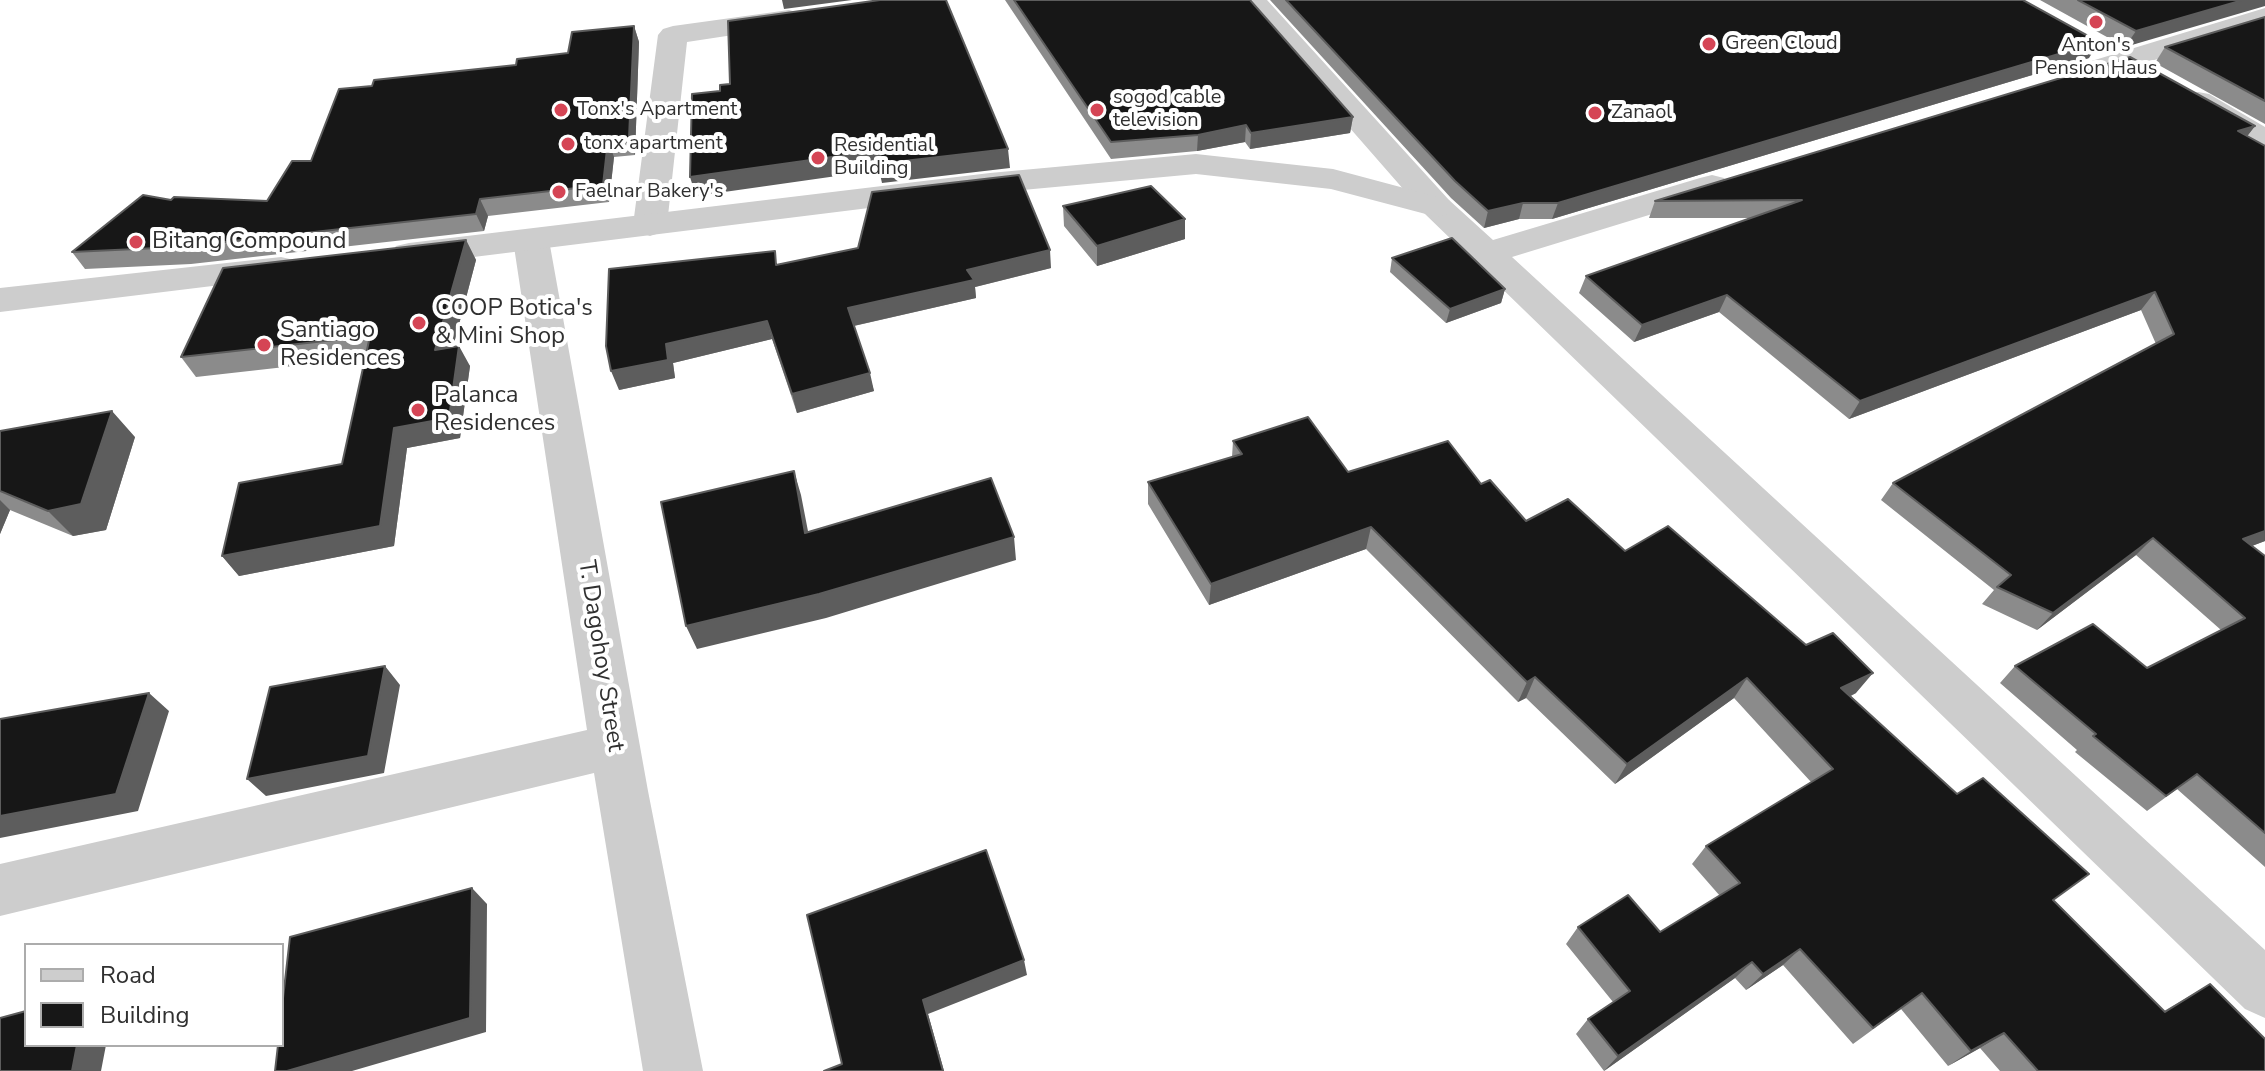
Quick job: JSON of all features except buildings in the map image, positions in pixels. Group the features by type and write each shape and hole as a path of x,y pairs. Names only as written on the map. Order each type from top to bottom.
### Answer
{"street":[{"path":"1252,0 1437,207 2265,989"},
{"path":"650,225 673,35 821,15"},
{"path":"2050,83 2111,52 2265,17"},
{"path":"2111,52 2265,140"},
{"path":"377,257 990,183 1196,164 1333,179 1437,207"},
{"path":"1488,253 1746,175"},
{"name":"T. Dagohoy Street","path":"531,240 615,746 673,1071"},
{"path":"0,300 315,264"},
{"path":"0,890 615,746"}],"place":[{"name":"Anton's Pension Haus","path":"2096,22"},
{"name":"Green Cloud","path":"1709,44"},
{"name":"Tonx's Apartment","path":"561,110"},
{"name":"sogod cable television","path":"1097,110"},
{"name":"Zanaol","path":"1595,113"},
{"name":"tonx apartment","path":"568,144"},
{"name":"Residential Building","path":"818,158"},
{"name":"Faelnar Bakery's","path":"559,192"},
{"name":"Bitang Compound","path":"136,242"},
{"name":"COOP Botica's & Mini Shop","path":"419,323"},
{"name":"Santiago Residences","path":"264,345"},
{"name":"Palanca Residences","path":"418,410"}]}
